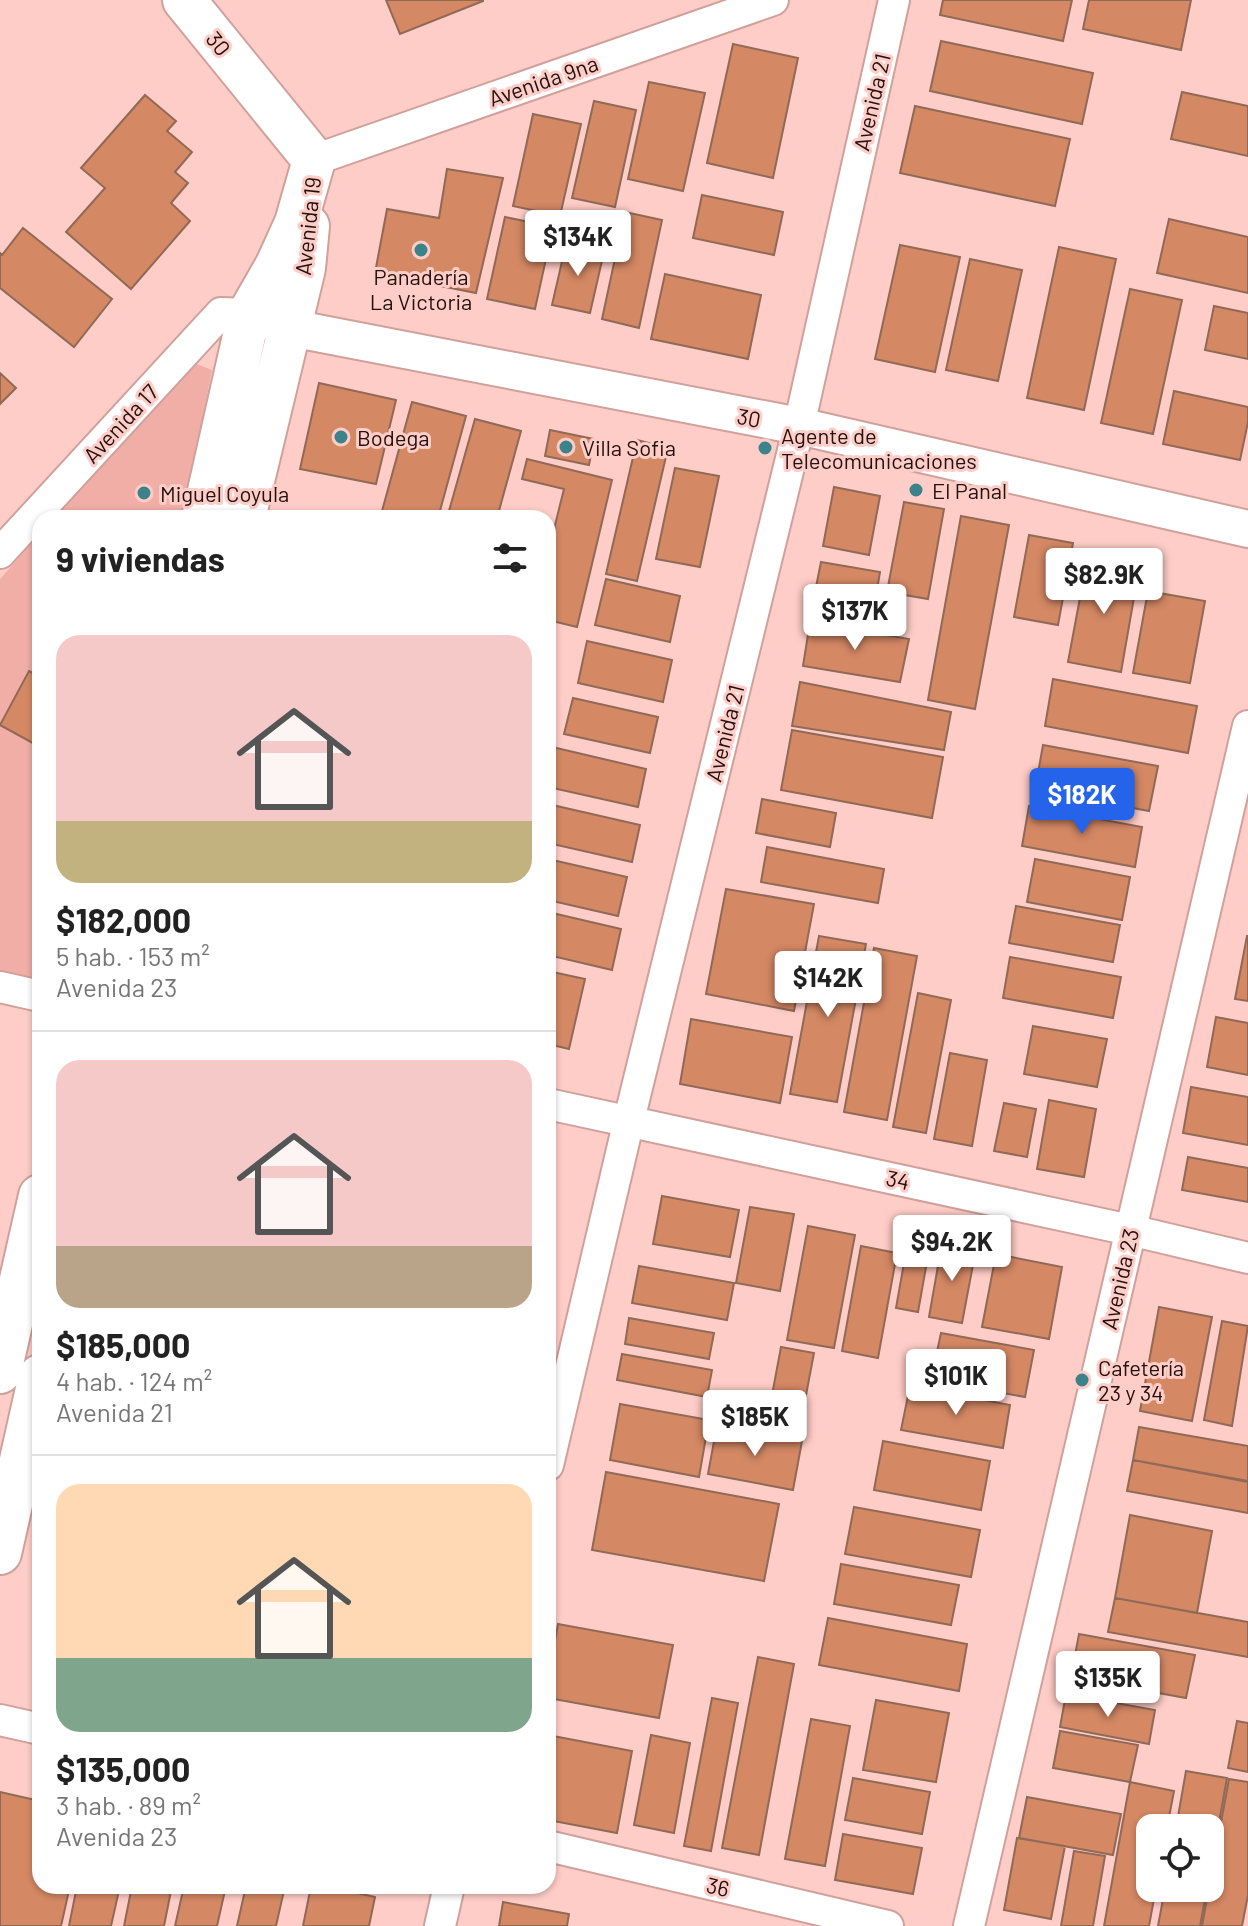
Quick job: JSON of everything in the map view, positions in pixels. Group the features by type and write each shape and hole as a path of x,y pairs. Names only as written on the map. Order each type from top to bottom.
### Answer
{"main road":[{"name":"30","path":"184,0 314,160"},
{"name":"Avenida 19","path":"205,510 249,314 296,223 314,160"},
{"name":"Avenida 19","path":"246,510 304,268 314,160"},
{"path":"0,1372 32,1231"},
{"path":"0,1553 32,1411"}],"street":[{"name":"Avenida 9na","path":"314,160 773,0"},
{"name":"Avenida 21","path":"556,1431 799,426 894,0"},
{"name":"Avenida 17","path":"40,510 221,313 249,314"},
{"name":"30","path":"249,314 291,328 799,426 1248,529"},
{"name":"Avenida 17","path":"0,553 32,518"},
{"name":"Avenida 23","path":"969,1926 1248,726"},
{"path":"0,987 32,994"},
{"name":"34","path":"556,1106 1248,1258"},
{"path":"0,1720 32,1727"},
{"name":"36","path":"556,1848 888,1926"},
{"path":"440,1926 447,1894"}],"shaded area":[{"path":"194,363 212,370 185,510 61,510"},
{"path":"32,543 32,986 0,979 0,579"}],"building":[{"path":"386,0 483,0 483,1 400,34"},
{"path":"943,0 1072,0 1063,41 940,15"},
{"path":"1089,0 1191,0 1181,50 1083,29"},
{"path":"941,41 1093,73 1082,124 930,91"},
{"path":"733,44 798,58 773,178 707,163"},
{"path":"649,82 705,93 683,191 628,179"},
{"path":"1182,92 1248,106 1248,156 1171,139"},
{"path":"145,95 176,121 167,131 192,152 175,172 188,183 171,203 190,221 131,289 66,232 105,188 81,168"},
{"path":"594,101 636,110 615,207 572,198"},
{"path":"915,106 1070,139 1055,206 900,173"},
{"path":"533,114 581,124 560,216 513,206"},
{"path":"447,169 503,178 476,293 375,273 387,209 439,218"},
{"path":"702,195 783,212 774,255 693,238"},
{"path":"625,212 662,220 639,328 602,319"},
{"path":"505,217 553,227 535,309 487,299"},
{"path":"1169,219 1248,237 1248,293 1157,273"},
{"path":"23,228 112,299 74,347 0,288 0,253 2,255"},
{"path":"566,244 604,252 590,313 552,305"},
{"path":"900,245 960,257 935,372 875,359"},
{"path":"1059,247 1116,259 1084,410 1027,398"},
{"path":"970,259 1022,270 998,381 946,370"},
{"path":"665,274 761,295 748,359 651,339"},
{"path":"1130,289 1182,300 1153,434 1101,423"},
{"path":"1214,306 1248,313 1248,359 1205,350"},
{"path":"0,373 16,388 0,404"},
{"path":"319,383 396,400 376,484 300,469"},
{"path":"1174,391 1248,407 1240,460 1163,444"},
{"path":"412,402 466,416 440,510 382,510"},
{"path":"475,419 521,431 499,510 449,510"},
{"path":"550,430 594,439 589,465 545,456"},
{"path":"637,440 668,448 637,581 606,574"},
{"path":"527,459 612,480 577,627 556,622 556,521 564,489 522,479"},
{"path":"675,468 719,476 700,567 656,559"},
{"path":"834,487 880,496 869,555 823,546"},
{"path":"904,502 944,509 928,599 887,592"},
{"path":"961,516 1009,525 975,709 928,700"},
{"path":"1029,535 1073,543 1058,625 1014,617"},
{"path":"1087,560 1139,569 1121,672 1068,662"},
{"path":"821,562 880,572 874,608 814,597"},
{"path":"606,579 680,596 670,642 595,625"},
{"path":"1148,591 1205,601 1190,683 1133,673"},
{"path":"810,622 909,639 900,682 803,666"},
{"path":"587,641 672,660 663,702 578,683"},
{"path":"29,671 32,673 32,743 0,725"},
{"path":"1053,679 1197,706 1188,753 1045,726"},
{"path":"800,682 951,712 944,750 792,726"},
{"path":"573,698 658,717 650,753 564,734"},
{"path":"792,730 943,757 932,818 781,790"},
{"path":"1043,745 1158,766 1149,811 1035,790"},
{"path":"556,748 646,769 638,807 556,789"},
{"path":"762,799 836,813 830,847 756,833"},
{"path":"556,806 640,825 632,862 556,845"},
{"path":"1029,806 1142,827 1135,867 1022,846"},
{"path":"767,847 884,869 878,903 761,882"},
{"path":"1035,859 1130,877 1122,920 1027,902"},
{"path":"556,861 627,877 618,916 556,902"},
{"path":"726,889 814,904 794,1011 706,994"},
{"path":"1016,906 1120,925 1113,962 1009,943"},
{"path":"556,914 621,929 612,970 556,957"},
{"path":"819,936 866,944 837,1102 790,1094"},
{"path":"1248,936 1248,1001 1235,999"},
{"path":"874,948 917,956 887,1120 844,1112"},
{"path":"1010,957 1121,977 1113,1018 1003,998"},
{"path":"556,973 585,979 569,1049 556,1046"},
{"path":"918,993 951,1000 926,1133 893,1127"},
{"path":"1216,1017 1248,1023 1248,1075 1207,1067"},
{"path":"691,1019 792,1037 780,1103 680,1084"},
{"path":"1033,1026 1107,1039 1097,1087 1024,1074"},
{"path":"950,1053 987,1060 972,1146 934,1139"},
{"path":"1191,1087 1248,1097 1248,1145 1183,1133"},
{"path":"1049,1100 1096,1109 1084,1177 1037,1169"},
{"path":"1004,1103 1036,1109 1027,1157 994,1151"},
{"path":"1188,1157 1248,1168 1248,1202 1182,1190"},
{"path":"662,1196 739,1210 730,1257 653,1244"},
{"path":"750,1207 794,1214 780,1291 736,1283"},
{"path":"808,1226 855,1235 834,1348 787,1340"},
{"path":"909,1235 931,1239 918,1312 896,1308"},
{"path":"942,1243 976,1249 962,1323 929,1317"},
{"path":"861,1246 897,1253 878,1358 842,1351"},
{"path":"996,1254 1062,1267 1049,1339 982,1327"},
{"path":"639,1266 734,1283 727,1320 632,1303"},
{"path":"1159,1307 1212,1317 1192,1421 1140,1411"},
{"path":"629,1318 714,1333 709,1359 625,1344"},
{"path":"1222,1321 1248,1326 1232,1426 1204,1420"},
{"path":"941,1333 1034,1350 1025,1397 931,1380"},
{"path":"781,1347 814,1353 803,1411 770,1406"},
{"path":"622,1354 712,1370 707,1397 617,1380"},
{"path":"910,1386 1010,1405 1003,1448 901,1430"},
{"path":"620,1404 709,1420 699,1477 610,1460"},
{"path":"717,1425 802,1441 793,1490 708,1474"},
{"path":"1139,1427 1248,1446 1248,1481 1133,1460"},
{"path":"883,1441 990,1461 981,1510 874,1490"},
{"path":"1133,1460 1248,1482 1248,1513 1127,1491"},
{"path":"606,1472 779,1504 764,1581 592,1550"},
{"path":"854,1507 980,1530 971,1577 845,1554"},
{"path":"1130,1515 1212,1531 1197,1613 1115,1598"},
{"path":"841,1564 959,1585 951,1625 834,1604"},
{"path":"1115,1598 1248,1622 1248,1657 1108,1632"},
{"path":"828,1618 967,1644 959,1691 819,1665"},
{"path":"558,1624 673,1645 659,1718 556,1699"},
{"path":"1079,1634 1195,1655 1186,1698 1071,1677"},
{"path":"758,1657 794,1664 759,1855 722,1848"},
{"path":"1066,1694 1155,1710 1149,1744 1060,1727"},
{"path":"712,1698 738,1703 711,1851 684,1846"},
{"path":"876,1700 949,1713 936,1782 863,1770"},
{"path":"811,1719 850,1726 825,1866 785,1859"},
{"path":"1237,1721 1248,1723 1248,1772 1228,1768"},
{"path":"1060,1731 1138,1745 1130,1782 1053,1768"},
{"path":"651,1735 690,1743 674,1833 634,1825"},
{"path":"556,1737 632,1751 617,1833 556,1822"},
{"path":"1186,1771 1227,1778 1220,1814 1178,1814"},
{"path":"853,1778 930,1792 922,1834 845,1820"},
{"path":"1229,1779 1248,1782 1248,1895 1242,1926 1202,1926 1206,1902 1224,1902 1223,1814"},
{"path":"1130,1782 1174,1791 1170,1814 1136,1814 1136,1902 1153,1902 1149,1926 1104,1926"},
{"path":"0,1792 32,1799 32,1894 68,1894 61,1926 0,1926"},
{"path":"1027,1797 1121,1814 1113,1855 1019,1838"},
{"path":"843,1834 922,1848 913,1894 835,1880"},
{"path":"1017,1838 1065,1846 1051,1919 1004,1910"},
{"path":"1074,1851 1105,1856 1093,1926 1061,1926"},
{"path":"75,1894 118,1894 111,1926 69,1926"},
{"path":"130,1894 170,1894 164,1926 124,1926"},
{"path":"182,1894 224,1894 217,1926 175,1926"},
{"path":"244,1894 283,1894 276,1926 237,1926"},
{"path":"309,1894 375,1897 369,1926 303,1926"},
{"path":"503,1902 569,1914 567,1926 499,1926"},
{"path":"1162,1902 1204,1902 1200,1926 1158,1926"}],"place":[{"name":"Panadería La Victoria","path":"421,250"},
{"name":"Bodega","path":"341,437"},
{"name":"Villa Sofia","path":"566,447"},
{"name":"Agente de Telecomunicaciones","path":"765,448"},
{"name":"El Panal","path":"916,490"},
{"name":"Miguel Coyula","path":"144,493"},
{"name":"Cafetería 23 y 34","path":"1082,1380"}]}
